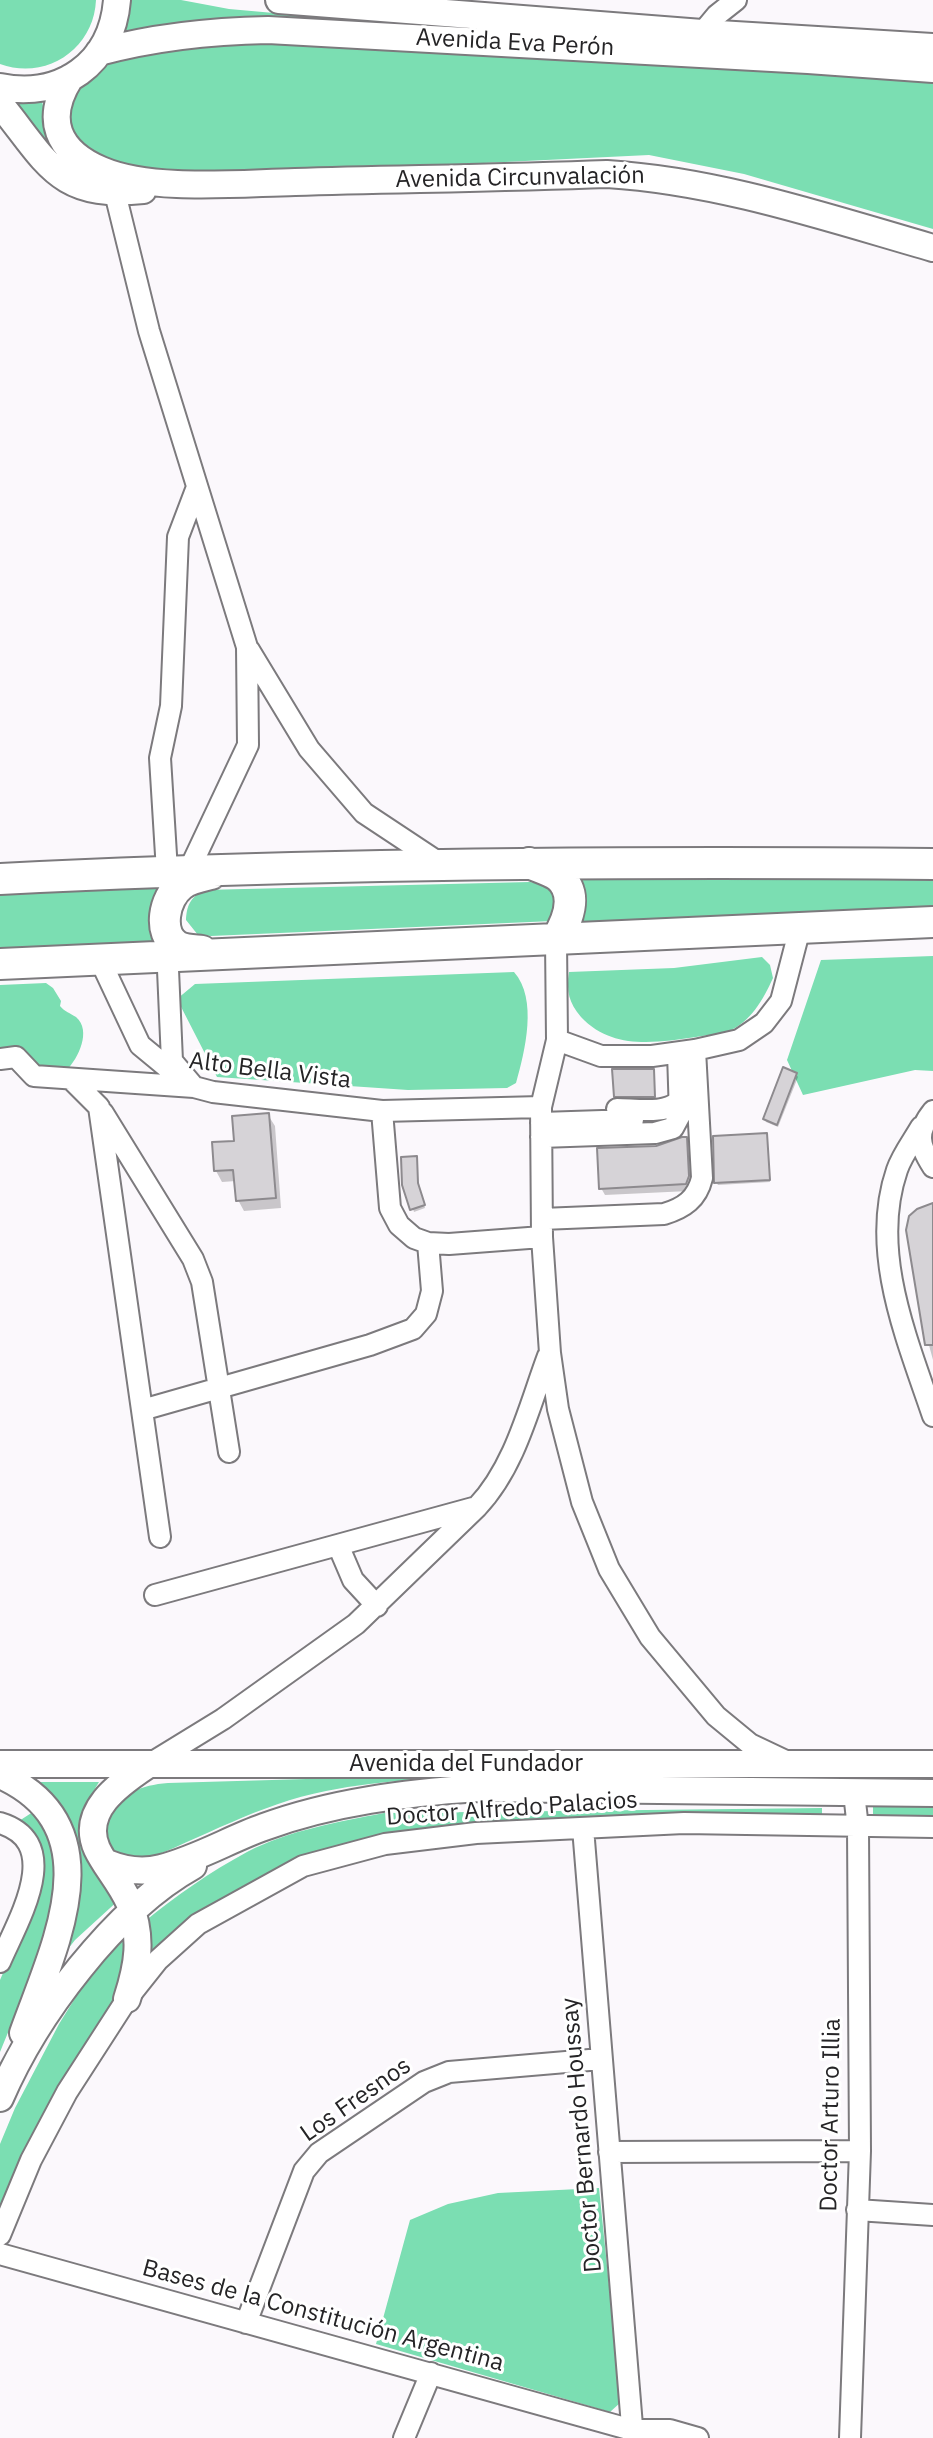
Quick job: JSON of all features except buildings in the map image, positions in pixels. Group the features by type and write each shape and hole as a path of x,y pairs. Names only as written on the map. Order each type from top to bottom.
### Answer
{"highway":[{"path":"789,863 933,855"},
{"path":"0,879 178,871 529,863 933,864"},
{"path":"529,863 559,877 567,891 568,919 556,940"},
{"path":"167,943 164,917 180,885 204,876 249,869"},
{"path":"0,964 100,960 167,943 231,954 800,928 933,925"}],"main road":[{"path":"0,87 35,90 53,86 85,68 99,52 112,27 117,0"},
{"name":"Avenida Eva Perón","path":"279,0 702,33 933,47"},
{"name":"Avenida Eva Perón","path":"99,52 173,36 268,30 933,69"},
{"name":"Avenida Circunvalación","path":"70,78 60,96 56,113 61,139 71,151 101,170 120,177 195,184"},
{"name":"Avenida Circunvalación","path":"0,104 45,160 66,180 99,192 195,184 607,174 658,177 758,198 933,248"},
{"name":"Avenida del Fundador","path":"0,1764 933,1764"},
{"path":"127,1999 138,1967 137,1931 132,1913 107,1863 97,1851 93,1835 95,1816 105,1798 146,1766"},
{"path":"0,1775 42,1804 65,1842 70,1871 62,1920 2,2094"},
{"name":"Avenida del Fundador","path":"267,1826 385,1797 477,1788 933,1793"},
{"path":"107,1863 140,1871 160,1869 267,1826"},
{"path":"2,2094 40,2024 70,1980 132,1913 177,1875 267,1826"}],"street":[{"path":"702,33 717,15 736,0"},
{"path":"115,193 149,331 247,647 309,749 364,813 443,865"},
{"path":"178,871 160,758 171,706 178,537 197,487"},
{"path":"178,871 248,745 247,647"},
{"path":"557,1040 601,1056 686,1052 739,1040 764,1023 781,1001 800,928"},
{"path":"556,940 557,1040 541,1120 542,1228 550,1353 558,1409 582,1502 609,1569 650,1637 716,1716 750,1744 792,1764"},
{"path":"167,943 172,1061 194,1087"},
{"path":"100,960 140,1045 194,1087"},
{"path":"382,1111 390,1208 399,1225 414,1238 428,1243 664,1214 682,1208 692,1199 702,1178 686,1052"},
{"name":"Alto Bella Vista","path":"8,1058 34,1076 194,1087 213,1092 382,1111 666,1131 678,1123 686,1052"},
{"path":"72,1080 99,1107 193,1259 202,1282 229,1452"},
{"path":"99,1107 160,1537"},
{"path":"927,1119 922,1143 933,1167"},
{"path":"927,1119 897,1167 888,1204 887,1244 905,1334 933,1416"},
{"path":"142,1410 370,1345 413,1329 426,1314 432,1291 428,1243"},
{"path":"146,1766 223,1719 356,1624 490,1494 510,1458 550,1353"},
{"path":"155,1595 477,1507"},
{"path":"338,1545 353,1580 377,1606"},
{"name":"Doctor Arturo Illia","path":"850,2438 860,2151 858,1828 854,1793"},
{"path":"0,1823 14,1827 30,1844 35,1869 31,1891 0,1962"},
{"name":"Doctor Alfredo Palacios","path":"0,2235 31,2160 60,2105 127,1999 158,1960 198,1924 303,1866 385,1844 476,1833 684,1823 933,1827"},
{"name":"Doctor Bernardo Houssay","path":"583,1828 609,2152 637,2435"},
{"name":"Los Fresnos","path":"246,2323 304,2171 319,2153 424,2082 449,2072 601,2059"},
{"path":"609,2152 860,2151"},
{"path":"857,2210 933,2215"},
{"name":"Bases de la Constitución Argentina","path":"0,2254 431,2373 637,2435 670,2430 698,2438"},
{"path":"404,2438 431,2373"}],"green space":[{"path":"0,0 96,0 87,33 77,46 50,64 17,68 0,64"},
{"path":"118,0 181,0 229,9 330,18 933,55 194,22 119,34"},
{"path":"230,41 933,77 933,229 744,174 649,155 298,172 137,174 74,145 61,110 93,70 121,58"},
{"path":"41,96 46,121 69,166 8,97"},
{"path":"570,874 933,875 933,912 577,930"},
{"path":"161,881 152,914 160,948 0,954 0,887"},
{"path":"530,882 558,891 553,921 211,936 198,935 186,920 190,902 204,890"},
{"path":"933,956 933,1071 915,1070 803,1095 787,1060 821,960"},
{"path":"762,957 770,965 773,978 765,994 743,1022 720,1034 650,1042 620,1039 593,1028 581,1017 568,991 569,972 674,968"},
{"path":"514,972 526,996 528,1011 523,1056 516,1083 507,1088 408,1090 217,1077 177,999 195,984"},
{"path":"46,983 61,1001 60,1006 76,1017 83,1030 79,1052 67,1070 40,1067 20,1047 0,1049 0,985"},
{"path":"933,1774 933,1780 489,1778 390,1782 326,1791 277,1804 140,1862 107,1849 104,1812 133,1792 168,1783 376,1777"},
{"path":"27,1782 99,1782 88,1801 81,1831 90,1855 121,1898 75,1940 50,1972 75,1895"},
{"path":"873,1807 933,1807 933,1819 873,1819"},
{"path":"39,1808 60,1882 34,1969 0,2052 0,1980 36,1897 38,1841 19,1821"},
{"path":"822,1808 822,1818 583,1818 387,1833 305,1856 260,1877 198,1916 146,1961 144,1922 169,1902 263,1844 332,1823 384,1813"},
{"path":"131,1932 121,1988 30,2144 0,2214 0,2144 15,2108 59,2024 87,1979"},
{"path":"599,2188 621,2402 610,2412 376,2344 410,2220 448,2204 498,2193"}]}
